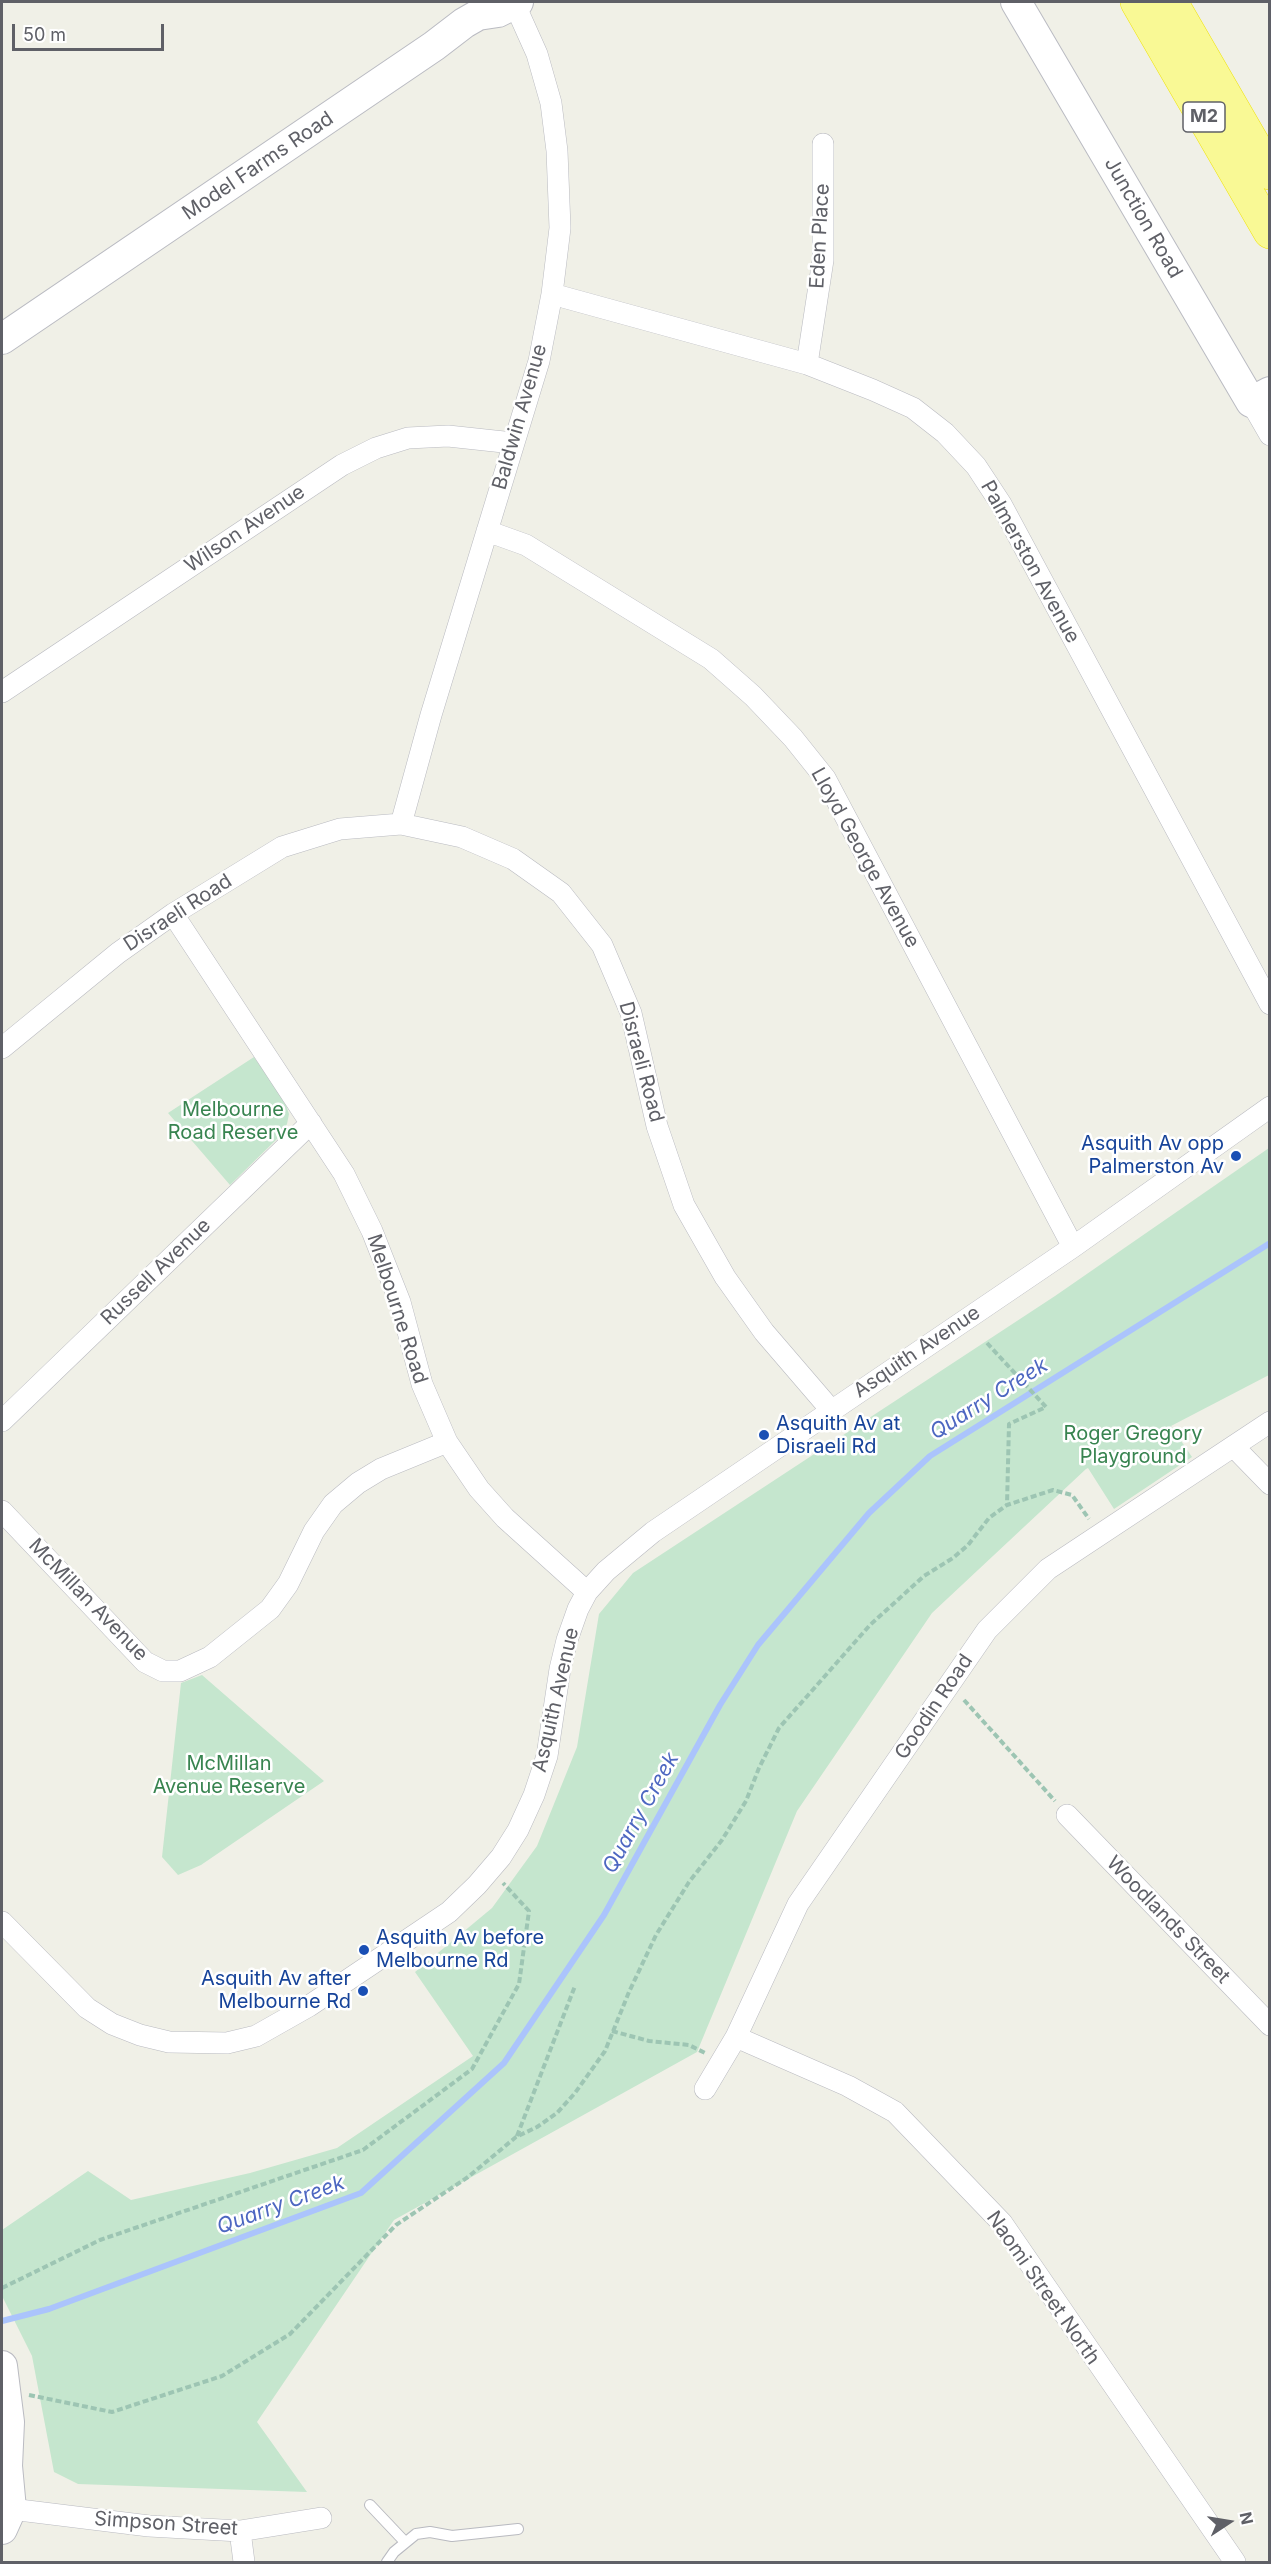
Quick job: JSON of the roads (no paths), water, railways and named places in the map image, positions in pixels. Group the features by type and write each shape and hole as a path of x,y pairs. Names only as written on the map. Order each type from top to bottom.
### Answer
{"highway":[{"name":"M2","path":"1137,2 1269,232"},
{"name":"M2","path":"1171,2 1269,173"}],"street":[{"name":"Junction Road","path":"1016,2 1260,397 1269,435"},
{"name":"Baldwin Avenue","path":"401,824 431,715 539,361 552,294 560,228 557,151 551,103 537,54 516,3"},
{"name":"Model Farms Road","path":"2,339 434,46 464,23 478,15 498,12 516,3"},
{"name":"Eden Place","path":"807,364 823,260 823,144"},
{"name":"Palmerston Avenue","path":"552,294 807,364 913,408 945,434 976,466 1001,504 1269,1004"},
{"name":"Wilson Avenue","path":"2,692 342,465 376,448 408,438 448,436 513,443"},
{"name":"Lloyd George Avenue","path":"488,531 526,544 711,659 753,696 793,738 825,778 1073,1246"},
{"name":"Disraeli Road","path":"2,1048 118,953 173,914 282,847 340,829 401,824 462,837 513,859 561,893 602,945 631,1013 657,1126 684,1205 724,1277 764,1332 831,1410"},
{"name":"Melbourne Road","path":"173,914 344,1174 372,1231 400,1302 422,1384 447,1442 479,1489 505,1518 587,1592"},
{"name":"Asquith Avenue","path":"2,1922 87,2008 112,2024 140,2035 169,2042 227,2043 256,2036 282,2023 449,1912 501,1857 518,1830 534,1795 547,1756 567,1640 578,1609 587,1592 606,1571 645,1538 1073,1246 1269,1107"},
{"name":"Russell Avenue","path":"2,1421 311,1123"},
{"name":"Goodin Road","path":"705,2089 736,2037 798,1904 987,1630 1048,1569 1269,1422"},
{"name":"McMillan Avenue","path":"2,1511 145,1662 163,1671 180,1671 210,1658 270,1609 288,1584 314,1531 333,1504 358,1483 381,1469 447,1442"},
{"path":"1234,1447 1269,1484"},
{"name":"Woodlands Street","path":"1067,1815 1269,2025"},
{"name":"Naomi Street North","path":"736,2037 848,2086 896,2112 1002,2223 1235,2562"},
{"path":"3,2378 9,2422 6,2519"},
{"name":"Simpson Street","path":"6,2519 240,2531 321,2518"},
{"path":"240,2531 244,2562"}],"lane":[{"path":"369,2505 405,2542"},
{"path":"387,2562 411,2537 423,2533 452,2536 518,2529"}],"waterway":[{"name":"Quarry Creek","path":"2,2321 49,2309 361,2193 504,2063 604,1915 720,1705 758,1645 869,1513 930,1456 1270,1243"}],"place":[{"name":"Asquith Av opp Palmerston Av","path":"1236,1156"},
{"name":"Asquith Av at Disraeli Rd","path":"764,1435"},
{"name":"Asquith Av before Melbourne Rd","path":"364,1950"},
{"name":"Asquith Av after Melbourne Rd","path":"363,1991"}],"park label":[{"name":"Melbourne Road Reserve","path":"233,1122"},
{"name":"Roger Gregory Playground","path":"1133,1446"},
{"name":"McMillan Avenue Reserve","path":"229,1776"}]}
